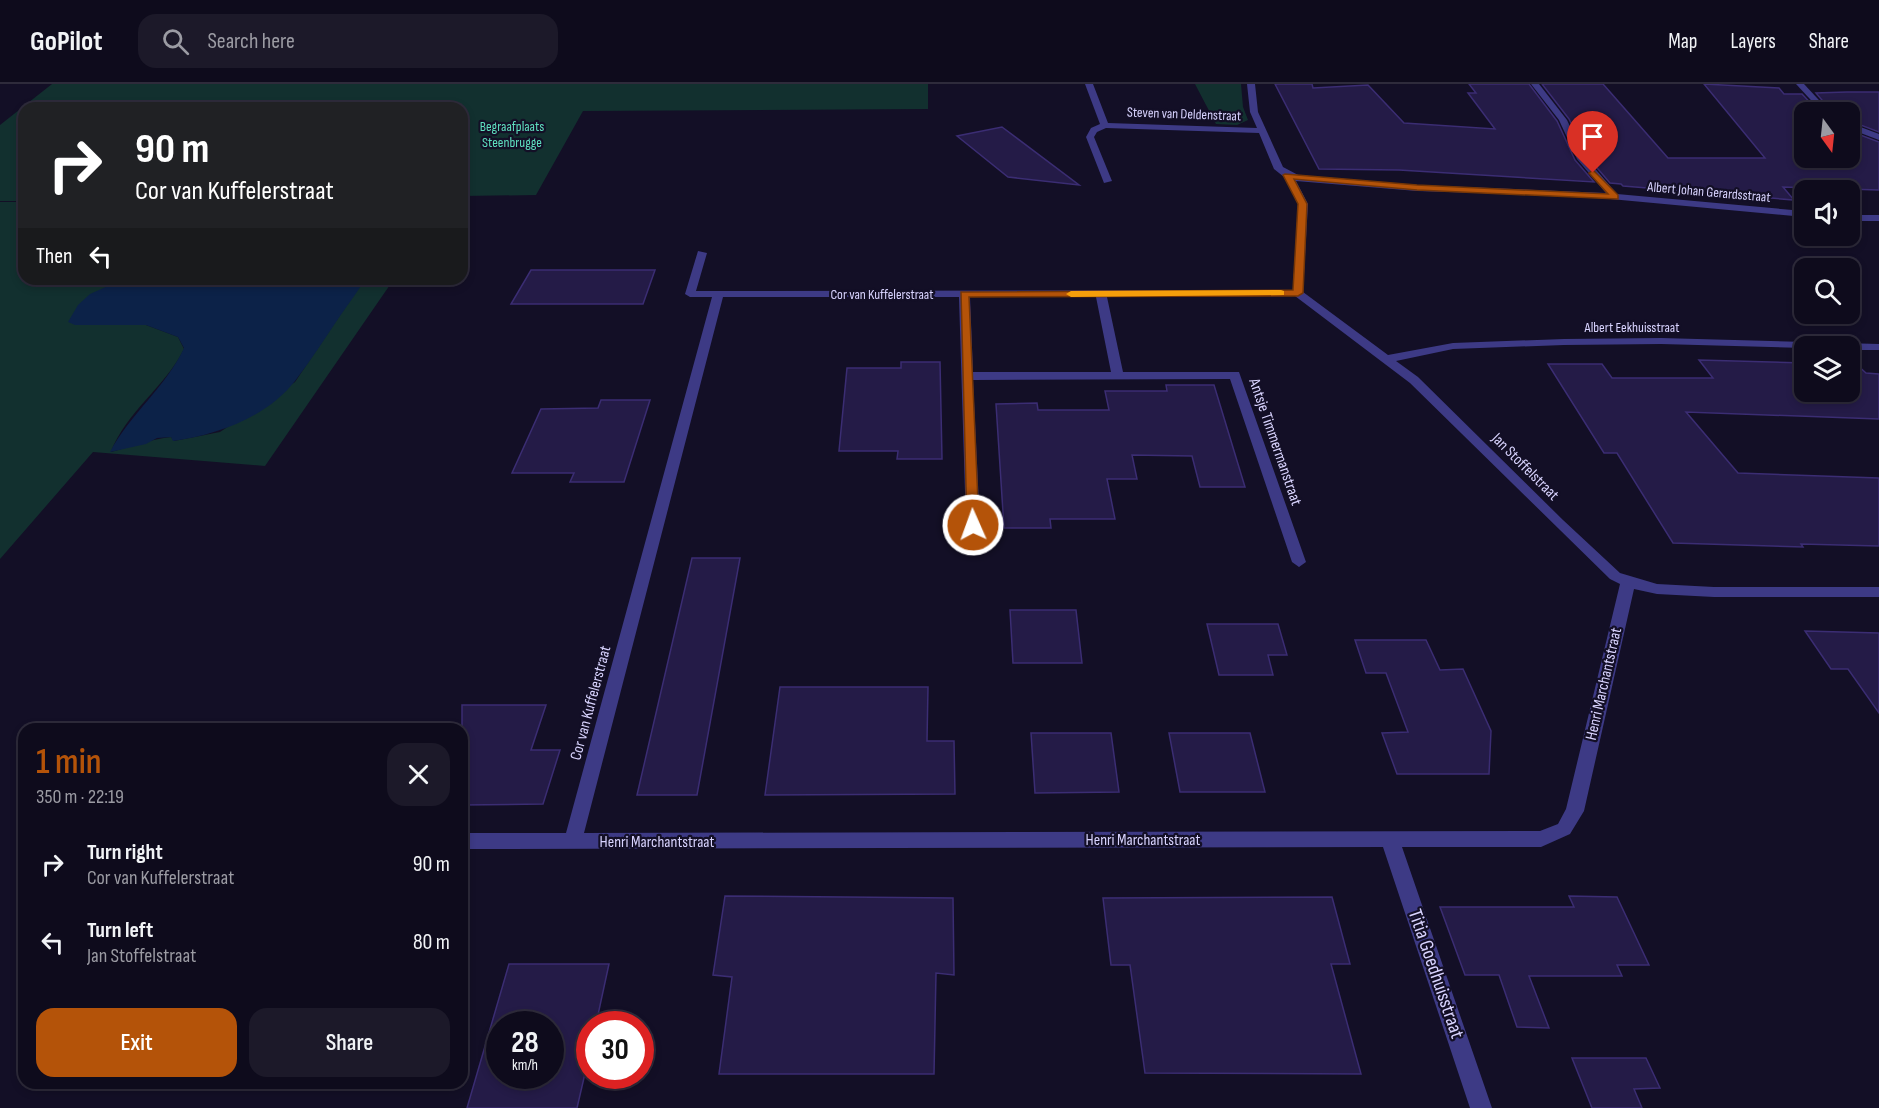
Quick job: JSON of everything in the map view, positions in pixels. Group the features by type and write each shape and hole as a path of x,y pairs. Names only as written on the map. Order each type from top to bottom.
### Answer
{"street":[{"name":"Steven van Deldenstraat","path":"1089,84 1105,125"},
{"path":"1251,84 1254,112 1262,131 1281,171 1288,175 1303,204 1298,293"},
{"path":"1535,84 1563,120 1580,157 1615,197"},
{"path":"1800,84 1817,102"},
{"name":"Steven van Deldenstraat","path":"1107,181 1090,137 1094,130 1105,125 1262,131"},
{"path":"1860,130 1879,137"},
{"name":"Albert Johan Gerardsstraat","path":"1288,175 1306,180 1417,188 1615,197 1794,213"},
{"path":"1860,218 1879,218"},
{"name":"Cor van Kuffelerstraat","path":"702,253 690,294 1298,293"},
{"name":"Jan Stoffelstraat","path":"1298,293 1413,380 1606,569 1628,582 1657,589 1714,592 1879,592"},
{"name":"Cor van Kuffelerstraat","path":"573,842 718,294"},
{"path":"964,294 973,525"},
{"path":"1101,294 1118,376"},
{"name":"Albert Eekhuisstraat","path":"1387,359 1453,346 1564,342 1661,341 1879,347"},
{"name":"Antsje Timmermanstraat","path":"967,376 1235,375 1299,562"},
{"name":"Henri Marchantstraat","path":"468,841 1390,839 1532,841 1550,837 1564,829 1575,811 1628,582"},
{"name":"Titia Goedhuisstraat","path":"1390,839 1481,1108"}],"green space":[{"name":"Begraafplaats Steenbrugge","path":"52,84 928,84 928,109 583,111 536,195 468,196 468,102 29,102"},
{"path":"1195,84 1241,84 1243,107 1248,120 1237,125 1216,124"},
{"name":"Begraafplaats Steenbrugge","path":"18,111 18,201 0,201 0,125"},
{"path":"0,202 18,202 18,285 128,285 75,325 146,325 178,337 184,349 167,375 126,425 111,452 164,438 171,437 174,441 220,432 295,382 360,285 390,285 265,466 93,452 0,559"}],"water":[{"path":"361,285 295,381 270,405 240,422 207,434 173,441 171,437 157,438 146,444 110,452 127,425 168,375 184,348 178,337 146,325 75,325 68,322 78,305 90,294 108,286"}],"building":[{"path":"1275,84 1312,84 1313,88 1368,85 1404,123 1495,129 1468,93 1476,93 1469,84 1529,84 1557,121 1575,160 1594,182 1399,170 1319,169"},
{"path":"1542,84 1603,84 1668,158 1765,158 1704,84 1779,88 1784,94 1802,94 1810,102 1794,102 1794,168 1860,168 1860,135 1879,142 1879,190 1860,189 1860,180 1794,180 1794,187 1783,187 1794,200 1623,186 1610,183 1586,155 1569,119"},
{"path":"1879,92 1879,132 1860,125 1860,102 1824,102 1816,93"},
{"path":"1002,127 1079,185 1008,177 957,136"},
{"path":"531,270 655,270 643,304 511,304"},
{"path":"1699,360 1794,363 1794,402 1860,402 1860,368 1866,373 1879,374 1879,419 1686,412 1738,473 1879,478 1879,546 1801,544 1803,547 1673,543 1617,453 1604,453 1548,364 1602,364 1612,378 1713,378"},
{"path":"901,362 940,362 942,459 897,459 898,451 839,451 847,368 901,368"},
{"path":"1166,385 1214,385 1245,487 1200,487 1192,456 1132,455 1137,479 1107,479 1115,519 1050,519 1051,528 1004,528 996,404 1037,403 1038,410 1109,410 1105,391 1167,391"},
{"path":"601,400 650,400 624,482 570,482 574,473 512,473 541,409 598,408"},
{"path":"692,558 740,558 697,795 637,795"},
{"path":"1010,610 1076,610 1082,663 1013,663"},
{"path":"1207,624 1278,624 1287,655 1268,655 1273,675 1219,675"},
{"path":"1805,631 1879,633 1879,713 1848,669 1831,669"},
{"path":"1355,640 1426,640 1440,670 1463,669 1491,731 1489,774 1397,774 1382,733 1408,732 1386,673 1366,673"},
{"path":"780,687 928,687 927,741 954,741 955,794 765,795"},
{"path":"462,705 546,705 531,750 560,750 543,804 468,805 468,723 462,723"},
{"path":"1031,733 1111,733 1119,792 1035,793"},
{"path":"1169,733 1250,733 1265,792 1180,792"},
{"path":"725,896 953,898 954,975 936,973 934,1074 719,1074 732,977 713,975"},
{"path":"1569,896 1617,897 1649,965 1617,965 1622,976 1529,976 1549,1028 1517,1027 1499,975 1465,975 1440,907 1574,907"},
{"path":"1332,897 1350,964 1331,964 1361,1074 1145,1073 1130,965 1111,965 1103,898"},
{"path":"509,964 609,964 599,1011 576,1011 576,1089 581,1089 577,1108 467,1108 486,1043 486,1089 564,1089 564,1011 495,1011"},
{"path":"1572,1058 1646,1058 1660,1088 1634,1089 1642,1108 1592,1108"}],"slow traffic":[{"path":"1071,294 1281,293"}],"route":[{"path":"973,525 964,294 1298,293 1303,204 1288,175 1306,180 1417,188 1567,193 1615,197 1593,173"}]}
